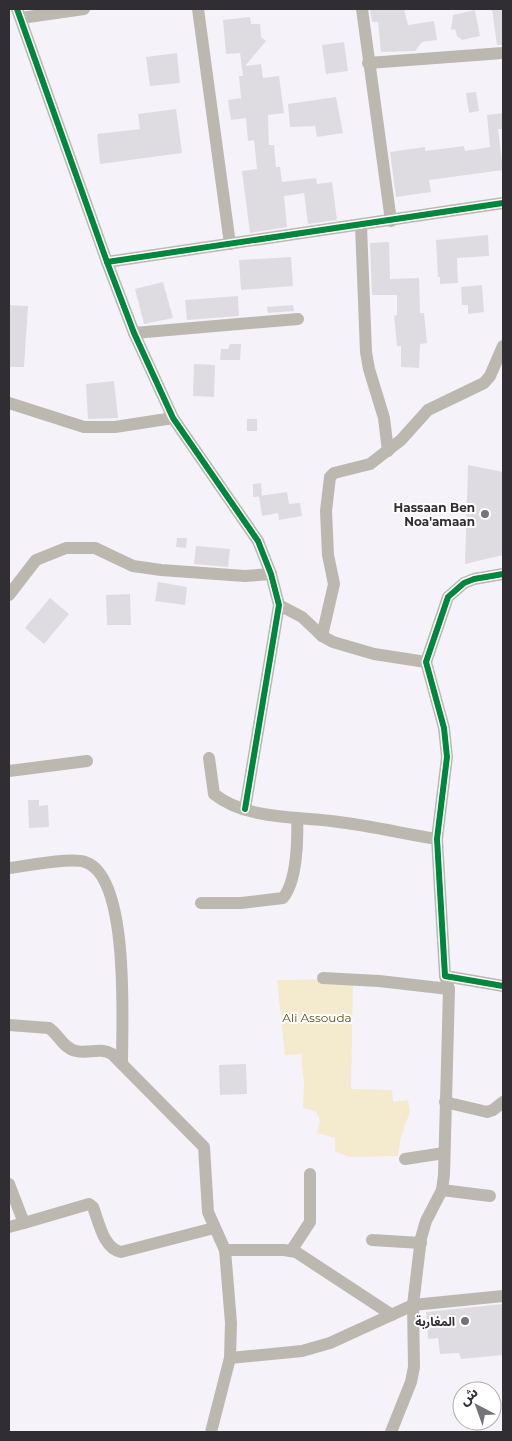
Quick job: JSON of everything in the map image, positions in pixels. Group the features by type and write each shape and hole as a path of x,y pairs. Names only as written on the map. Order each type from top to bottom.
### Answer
{"street":[{"path":"80,9 19,14 134,333 173,418 258,540 271,574 279,605 245,810"},
{"path":"198,9 230,244"},
{"path":"362,9 391,220"},
{"path":"368,63 503,53"},
{"path":"107,262 361,226 503,203"},
{"path":"361,226 366,352 369,369 384,418 388,451"},
{"path":"134,333 298,319"},
{"path":"322,636 334,584 328,555 326,511 330,477 334,473 370,464 388,451 428,410 484,383 490,376 503,346"},
{"path":"9,403 84,427 115,427 173,418"},
{"path":"9,595 36,560 66,548 95,548 133,566 161,570 245,576 271,574"},
{"path":"392,1432 411,1382 414,1367 413,1305 421,1243 426,1221 442,1190 444,1153 449,989 445,976 437,839 447,757 444,728 426,662 448,597 464,583 474,579 503,574"},
{"path":"279,605 302,617 322,636 333,642 374,654 426,662"},
{"path":"209,758 214,794 222,800 245,810 297,818 337,821 437,839"},
{"path":"9,771 87,760"},
{"path":"201,902 241,903 283,898 288,888 296,856 297,818"},
{"path":"9,868 81,861 92,866 106,884 116,913 121,968 122,1062"},
{"path":"445,976 503,986"},
{"path":"323,978 379,981 449,989"},
{"path":"9,1024 49,1028 65,1045 75,1051 106,1051 122,1062 171,1116 204,1147 208,1212 225,1250 231,1323 230,1358 212,1422 212,1432"},
{"path":"445,1102 487,1112 503,1102"},
{"path":"405,1159 444,1153"},
{"path":"291,1251 310,1222 310,1174"},
{"path":"9,1184 24,1224"},
{"path":"442,1190 490,1196"},
{"path":"9,1227 89,1204 93,1207 106,1242 110,1247 121,1252 214,1228"},
{"path":"372,1240 421,1243"},
{"path":"225,1250 291,1251 305,1258 392,1315"},
{"path":"230,1358 302,1351 353,1334 413,1305 503,1296"}],"green space":[{"name":"Ali Assouda","path":"353,979 351,1089 392,1090 393,1102 408,1100 410,1112 401,1136 398,1156 349,1157 335,1151 335,1138 317,1133 320,1121 316,1111 303,1108 304,1083 301,1054 285,1055 277,980"}],"building":[{"path":"370,9 404,9 408,25 434,21 437,40 422,42 415,51 381,52 378,22 372,22"},
{"path":"492,9 503,9 503,45 497,45"},
{"path":"475,10 480,36 462,40 457,36 455,29 451,30 453,15"},
{"path":"250,17 251,24 260,24 261,37 266,41 245,66 261,64 263,78 279,76 284,113 268,115 269,145 274,145 276,167 280,167 282,182 316,178 317,184 332,182 337,220 308,224 304,193 284,196 287,227 250,233 242,171 257,169 254,140 248,141 246,118 231,120 228,100 241,98 239,76 243,76 240,53 226,54 223,20"},
{"path":"344,42 348,71 326,74 322,45"},
{"path":"177,53 180,83 150,86 146,57"},
{"path":"476,92 479,111 469,113 466,93"},
{"path":"336,97 343,133 317,137 315,126 290,127 288,104"},
{"path":"176,109 182,153 100,164 97,134 140,129 138,114"},
{"path":"503,113 503,129 498,129 503,170 429,180 431,192 396,197 390,152 425,147 425,151 464,146 465,151 490,147 487,115"},
{"path":"488,235 489,256 457,258 458,283 440,284 436,240"},
{"path":"389,242 390,279 419,278 420,313 424,313 427,343 420,344 419,368 401,367 401,346 397,346 394,316 397,315 397,295 372,295 370,243"},
{"path":"291,257 293,286 241,290 239,260"},
{"path":"163,282 173,318 144,324 135,289"},
{"path":"482,285 484,312 468,314 468,305 462,305 461,287"},
{"path":"238,296 239,316 187,320 185,300"},
{"path":"9,305 28,306 24,367 9,367"},
{"path":"293,305 294,311 268,313 267,307"},
{"path":"230,344 241,344 240,360 220,360 221,349 228,349"},
{"path":"194,364 215,365 214,397 193,396"},
{"path":"114,381 118,418 88,419 86,384"},
{"path":"247,419 257,419 257,431 247,431"},
{"name":"Hassaan Ben Noa'amaan","path":"468,465 503,472 503,555 465,564"},
{"path":"261,483 262,496 253,497 253,484"},
{"path":"287,492 289,504 300,503 302,516 279,520 278,513 262,516 259,496"},
{"path":"177,538 187,538 186,548 176,547"},
{"path":"196,546 230,549 228,567 194,564"},
{"path":"158,582 187,587 185,605 155,601"},
{"path":"130,594 131,625 107,625 106,595"},
{"path":"50,598 69,614 44,644 25,628"},
{"path":"28,800 39,800 39,806 48,805 49,827 29,828"},
{"path":"246,1064 247,1094 220,1095 219,1065"},
{"name":"المغاربة","path":"503,1304 503,1355 461,1359 459,1353 440,1354 438,1338 428,1339 426,1312"}],"cycle path":[{"path":"17,9 107,262 503,203"},
{"path":"107,262 134,333 173,418 258,541 271,574 279,605 245,809"},
{"path":"503,574 474,579 464,583 448,597 426,662 444,728 447,757 437,839 445,976 503,986"}],"place":[{"name":"Hassaan Ben Noa'amaan","path":"485,514"},
{"name":"المغاربة","path":"465,1321"}]}
